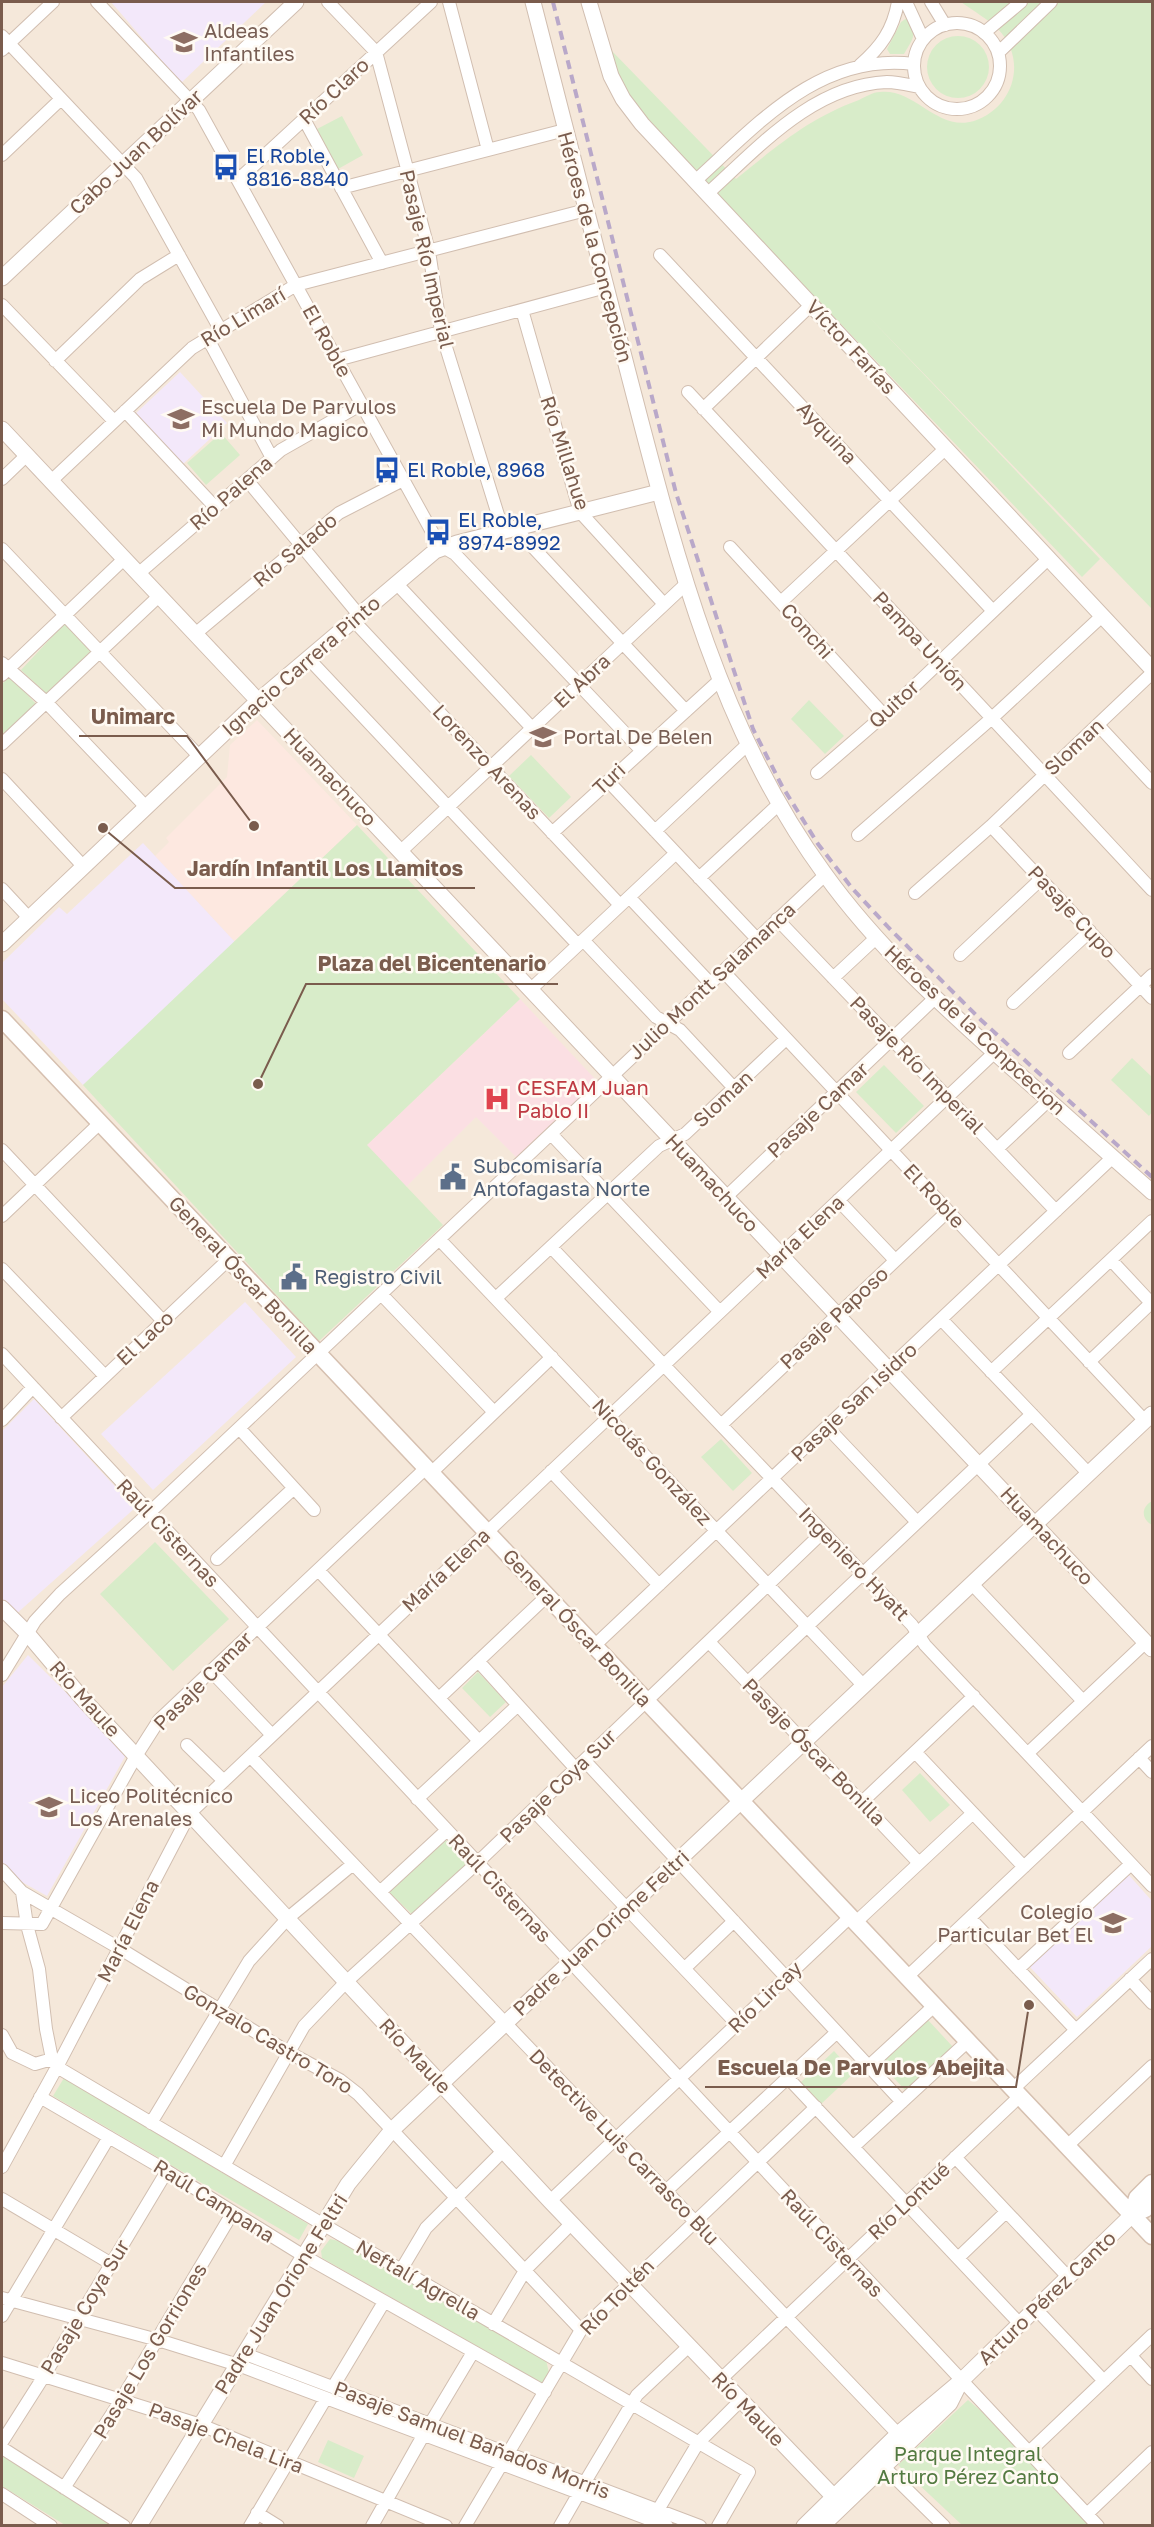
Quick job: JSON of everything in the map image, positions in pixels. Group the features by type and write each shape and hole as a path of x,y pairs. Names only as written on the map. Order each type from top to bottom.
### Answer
{"main road":[{"name":"General Óscar Bonilla","path":"2,1019 1152,2236"},
{"name":"Arturo Pérez Canto","path":"1132,2216 1137,2198 1152,2183"},
{"name":"Arturo Pérez Canto","path":"1132,2216 1152,2202"}],"street":[{"path":"53,2 4,43 136,178 220,329"},
{"name":"El Roble","path":"97,2 191,100 202,116 436,539 443,547 455,554 641,750"},
{"name":"Cabo Juan Bolívar","path":"2,278 296,2"},
{"name":"Pasaje Río Imperial","path":"328,2 376,52 429,250 441,331 509,530 623,643 686,711"},
{"name":"Río Claro","path":"238,180 430,2"},
{"path":"449,2 488,150"},
{"name":"Héroes de la Concepción","path":"533,2 659,492"},
{"name":"Víctor Farías","path":"589,2 611,76 623,99 642,124 1152,669"},
{"path":"857,68 886,38 894,22 898,2"},
{"path":"906,2 923,39"},
{"path":"931,2 945,25"},
{"path":"984,33 1021,2"},
{"path":"998,53 1051,2"},
{"path":"962,23 984,33 990,38 998,53 999,76 994,88 986,99 959,110 945,108 932,102 919,87 915,78 914,64 917,48 931,32 945,25 962,23"},
{"path":"695,181 774,109 822,79 890,61 914,64"},
{"path":"707,194 768,139 801,113 840,94 867,85 889,82 919,87"},
{"path":"2,155 61,99"},
{"path":"304,119 382,263"},
{"path":"756,126 768,139"},
{"path":"341,188 565,130"},
{"name":"Río Limarí","path":"51,481 192,348 296,285 586,210"},
{"path":"55,361 140,279 179,255"},
{"name":"Ayquina","path":"660,255 993,611"},
{"path":"337,360 606,287"},
{"path":"2,305 114,422"},
{"path":"703,409 811,305"},
{"name":"Río Millahue","path":"522,310 580,512 664,604"},
{"path":"207,337 272,458"},
{"name":"Pampa Unión","path":"688,392 1152,890"},
{"name":"Río Palena","path":"138,574 272,458 300,438 362,404"},
{"path":"125,411 215,507"},
{"name":"Huamachuco","path":"2,429 1149,1646"},
{"path":"781,602 945,449"},
{"path":"2,479 27,455"},
{"name":"Lorenzo Arenas","path":"247,480 356,617 491,767 552,832 710,983"},
{"name":"Río Salado","path":"195,634 351,505 403,480"},
{"name":"Ignacio Carrera Pinto","path":"2,944 258,701 396,583 443,547 659,492"},
{"name":"Héroes de la Conpcecion","path":"659,492 686,584 748,744 779,804 825,875 877,937 935,998 1152,1192"},
{"name":"Conchi","path":"730,547 884,715"},
{"path":"2,549 199,756"},
{"path":"124,559 4,669 46,702 146,807"},
{"name":"Quitor","path":"817,773 884,715 1048,559"},
{"path":"396,583 532,728"},
{"name":"El Abra","path":"400,852 686,584"},
{"path":"2,744 159,596"},
{"path":"858,835 992,718 1102,616"},
{"path":"308,658 448,807 580,942 656,1017 680,1030 734,1088"},
{"name":"Sloman","path":"915,893 991,826 1152,673"},
{"name":"Turi","path":"552,832 721,679"},
{"path":"1098,724 1152,783"},
{"path":"655,831 748,744"},
{"path":"2,779 83,866"},
{"path":"608,781 757,939"},
{"path":"699,878 779,804"},
{"name":"Pasaje Cupo","path":"991,826 1152,999"},
{"path":"530,990 676,853"},
{"name":"Julio Montt Salamanca","path":"2,1675 27,1633 60,1594 149,1513 825,875"},
{"path":"960,955 1041,879"},
{"path":"2,889 29,918"},
{"name":"Pasaje Río Imperial","path":"777,920 1056,1211"},
{"path":"1013,1003 1090,931"},
{"path":"833,978 877,937"},
{"name":"El Roble","path":"723,971 1089,1362 1149,1418"},
{"path":"1070,1053 1152,975"},
{"name":"Pasaje Camar","path":"726,1197 935,998"},
{"name":"Sloman","path":"496,1298 659,1146 686,1134 786,1039"},
{"name":"María Elena","path":"3,2160 40,2097 55,2063 119,1948 189,1813 995,1052"},
{"path":"997,1149 1049,1100"},
{"path":"2,1215 100,1123"},
{"path":"551,1134 720,1312"},
{"path":"2,1150 164,1321"},
{"name":"Pasaje San Isidro","path":"594,1646 1113,1157"},
{"path":"838,1200 895,1260"},
{"name":"Pasaje Paposo","path":"721,1425 948,1211"},
{"path":"991,1372 1152,1221"},
{"name":"Nicolás González","path":"440,1239 864,1686"},
{"name":"Ingeniero Hyatt","path":"551,1247 912,1625 925,1645 1152,1886"},
{"name":"El Laco","path":"61,1418 229,1259"},
{"path":"1089,1362 1152,1304 1111,1260"},
{"path":"2,1269 105,1377"},
{"path":"381,1294 494,1412"},
{"path":"941,1319 1089,1474"},
{"name":"Raúl Cisternas","path":"2,1354 256,1629 1098,2526"},
{"name":"Pasaje Camar","path":"27,1925 42,1924 136,1756 159,1720 318,1570 552,1357"},
{"path":"2,1420 33,1387"},
{"path":"748,1682 1032,1414"},
{"name":"Padre Juan Orione Feltri","path":"140,2526 348,2184 392,2130 1149,1418"},
{"path":"827,1427 917,1522"},
{"path":"239,1428 314,1510"},
{"path":"551,1471 659,1585"},
{"path":"217,1559 294,1488"},
{"name":"Pasaje Coya Sur","path":"224,2166 304,2026 346,1982 477,1863 823,1532"},
{"path":"318,1570 479,1741"},
{"path":"972,1584 1083,1701"},
{"path":"439,1698 547,1596"},
{"name":"Río Maule","path":"2,1608 136,1756 571,2224 834,2497"},
{"name":"Pasaje Óscar Bonilla","path":"709,1642 919,1863"},
{"path":"1028,1753 1083,1701 1149,1646"},
{"path":"478,1661 518,1705 678,1861 902,2102"},
{"path":"212,1671 272,1735"},
{"path":"861,1802 974,1696"},
{"path":"417,1799 518,1705"},
{"path":"187,1745 224,1781"},
{"path":"907,1977 1152,1746"},
{"path":"915,1752 1024,1867"},
{"name":"Detective Luis Carrasco Blu","path":"250,1756 898,2434"},
{"path":"1139,1758 1152,1772"},
{"path":"533,1810 737,2024"},
{"name":"Río Lircay","path":"550,2201 786,1977 919,1863 973,1813"},
{"path":"380,1892 446,1831"},
{"path":"151,2123 249,1961 288,1918 353,1864"},
{"path":"1018,1969 1131,1864"},
{"path":"2,1870 22,1892 27,1925 39,1969 46,2029 55,2063 35,2064 27,2061 12,2053 2,2035"},
{"name":"Gonzalo Castro Toro","path":"22,1892 119,1948 288,2052 340,2080 358,2094 526,2269 581,2330"},
{"path":"970,1918 1076,2030"},
{"path":"685,1968 734,1921"},
{"path":"2,1923 27,1925"},
{"name":"Río Lontué","path":"720,2380 955,2157 1076,2030 1152,1959"},
{"path":"1130,1979 1152,2003"},
{"path":"869,2066 934,2006"},
{"path":"666,2191 837,2032"},
{"path":"854,2147 968,2041"},
{"name":"Neftalí Agrella","path":"55,2063 151,2123 324,2225 749,2472 718,2526"},
{"path":"1067,2146 1152,2066"},
{"path":"788,2078 1020,2324"},
{"name":"Raúl Campana","path":"40,2097 167,2171 304,2256 544,2392"},
{"name":"Río Toltén","path":"465,2526 581,2330 816,2107"},
{"path":"2,2316 6,2300 109,2137"},
{"path":"401,2270 426,2228 503,2151"},
{"path":"955,2157 1068,2277"},
{"name":"Pasaje Coya Sur","path":"2,2442 79,2319 110,2263 167,2171"},
{"path":"2,2199 110,2263"},
{"name":"Pasaje Los Gorriones","path":"64,2488 158,2340 233,2212"},
{"path":"958,2258 1006,2212"},
{"name":"Arturo Pérez Canto","path":"804,2526 898,2434 961,2381 1132,2216"},
{"path":"493,2324 526,2269 571,2224"},
{"name":"Pasaje Samuel Bañados Morris","path":"6,2300 241,2359 582,2487 667,2526"},
{"path":"250,2526 384,2302"},
{"path":"1035,2308 1104,2381"},
{"path":"1029,2452 1152,2335"},
{"path":"560,2526 631,2404 643,2389 688,2347"},
{"path":"372,2526 473,2352"},
{"path":"1131,2356 1152,2379"},
{"name":"Pasaje Chela Lira","path":"2,2363 201,2425 446,2526"},
{"name":"Arturo Pérez Canto","path":"827,2524 950,2403 961,2381"},
{"path":"653,2518 698,2443 740,2401"},
{"path":"2,2448 124,2526"},
{"path":"1087,2514 1152,2452"},
{"path":"884,2467 944,2526"},
{"path":"2,2494 44,2524"},
{"path":"257,2513 278,2526"},
{"name":"Pasaje Samuel Bañados Morris","path":"653,2518 700,2526"}],"shaded area":[{"path":"2,2 1152,2 1152,2525 2,2526"},
{"name":"Aldeas Infantiles","path":"111,2 266,2 181,83"},
{"name":"Escuela De Parvulos Mi Mundo Magico","path":"180,372 227,423 182,465 135,414"},
{"path":"257,720 357,825 235,942 155,856 169,842 166,838 227,777 230,745"},
{"path":"143,843 235,942 83,1085 2,999 2,963 59,907 67,914"},
{"name":"CESFAM Juan Pablo II","path":"520,999 597,1081 516,1157 476,1117 406,1187 367,1145"},
{"path":"245,1302 296,1357 153,1490 101,1434"},
{"path":"34,1399 135,1508 15,1615 2,1601 2,1431"},
{"name":"Liceo Politécnico Los Arenales","path":"28,1655 127,1753 47,1896 13,1877 2,1862 2,1687"},
{"name":"Colegio Particular Bet El","path":"1127,1873 1152,1901 1152,1946 1077,2017 1029,1966"}],"green space":[{"path":"961,2 1152,2 1152,609 869,317 1100,559 1082,577 635,108 619,85 610,49 736,179 809,124 875,93 893,93 904,96 949,121 961,123 974,121 988,115 999,106 1012,82 1013,55 998,29"},
{"path":"907,18 913,33 912,40 904,54 890,54 887,49 901,22"},
{"path":"952,36 964,36 980,45 987,55 989,67 987,79 980,89 964,98 952,98 941,93 932,84 927,73 927,61 932,50 941,41"},
{"path":"342,116 363,155 338,169 317,129"},
{"path":"221,433 240,455 206,485 187,463"},
{"path":"65,623 91,652 48,695 21,670"},
{"path":"10,676 36,704 2,738 2,684"},
{"path":"809,700 844,736 825,754 791,719"},
{"path":"531,755 571,797 549,818 509,776"},
{"path":"357,825 520,999 367,1145 443,1225 319,1341 83,1085"},
{"path":"1132,1058 1152,1077 1152,1112 1149,1116 1111,1080"},
{"path":"884,1065 924,1106 896,1133 856,1092"},
{"path":"721,1439 752,1473 733,1491 701,1457"},
{"path":"1152,1501 1152,1525 1146,1520 1144,1510"},
{"path":"155,1542 229,1619 173,1671 100,1594"},
{"path":"478,1672 506,1702 490,1717 462,1688"},
{"path":"920,1773 950,1805 930,1822 902,1790"},
{"path":"445,1839 467,1865 413,1915 389,1892"},
{"path":"928,2020 953,2047 905,2090 880,2063"},
{"path":"834,2051 854,2073 820,2105 800,2083"},
{"path":"64,2078 308,2224 299,2240 53,2096"},
{"path":"330,2239 339,2241 546,2360 549,2373 542,2383 322,2258 321,2251"},
{"name":"Parque Integral Arturo Pérez Canto","path":"968,2400 988,2417 1094,2525 962,2525 898,2465"},
{"path":"328,2440 364,2456 354,2478 318,2462"},
{"path":"2,2454 115,2525 65,2525 2,2486"}],"railway":[{"path":"553,2 676,493 753,729 782,786 818,844 852,888 889,928 981,1020 1152,1177"}],"place":[{"name":"Aldeas Infantiles","path":"184,42"},
{"name":"El Roble, 8816-8840","path":"226,167"},
{"name":"Escuela De Parvulos Mi Mundo Magico","path":"181,419"},
{"name":"El Roble, 8968","path":"387,470"},
{"name":"El Roble, 8974-8992","path":"438,532"},
{"name":"Portal De Belen","path":"543,737"},
{"name":"Unimarc","path":"254,826"},
{"name":"Jardín Infantil Los Llamitos","path":"103,828"},
{"name":"Plaza del Bicentenario","path":"258,1084"},
{"name":"CESFAM Juan Pablo II","path":"497,1099"},
{"name":"Subcomisaría Antofagasta Norte","path":"453,1177"},
{"name":"Registro Civil","path":"294,1277"},
{"name":"Liceo Politécnico Los Arenales","path":"49,1807"},
{"name":"Colegio Particular Bet El","path":"1113,1923"},
{"name":"Escuela De Parvulos Abejita","path":"1029,2005"}]}
